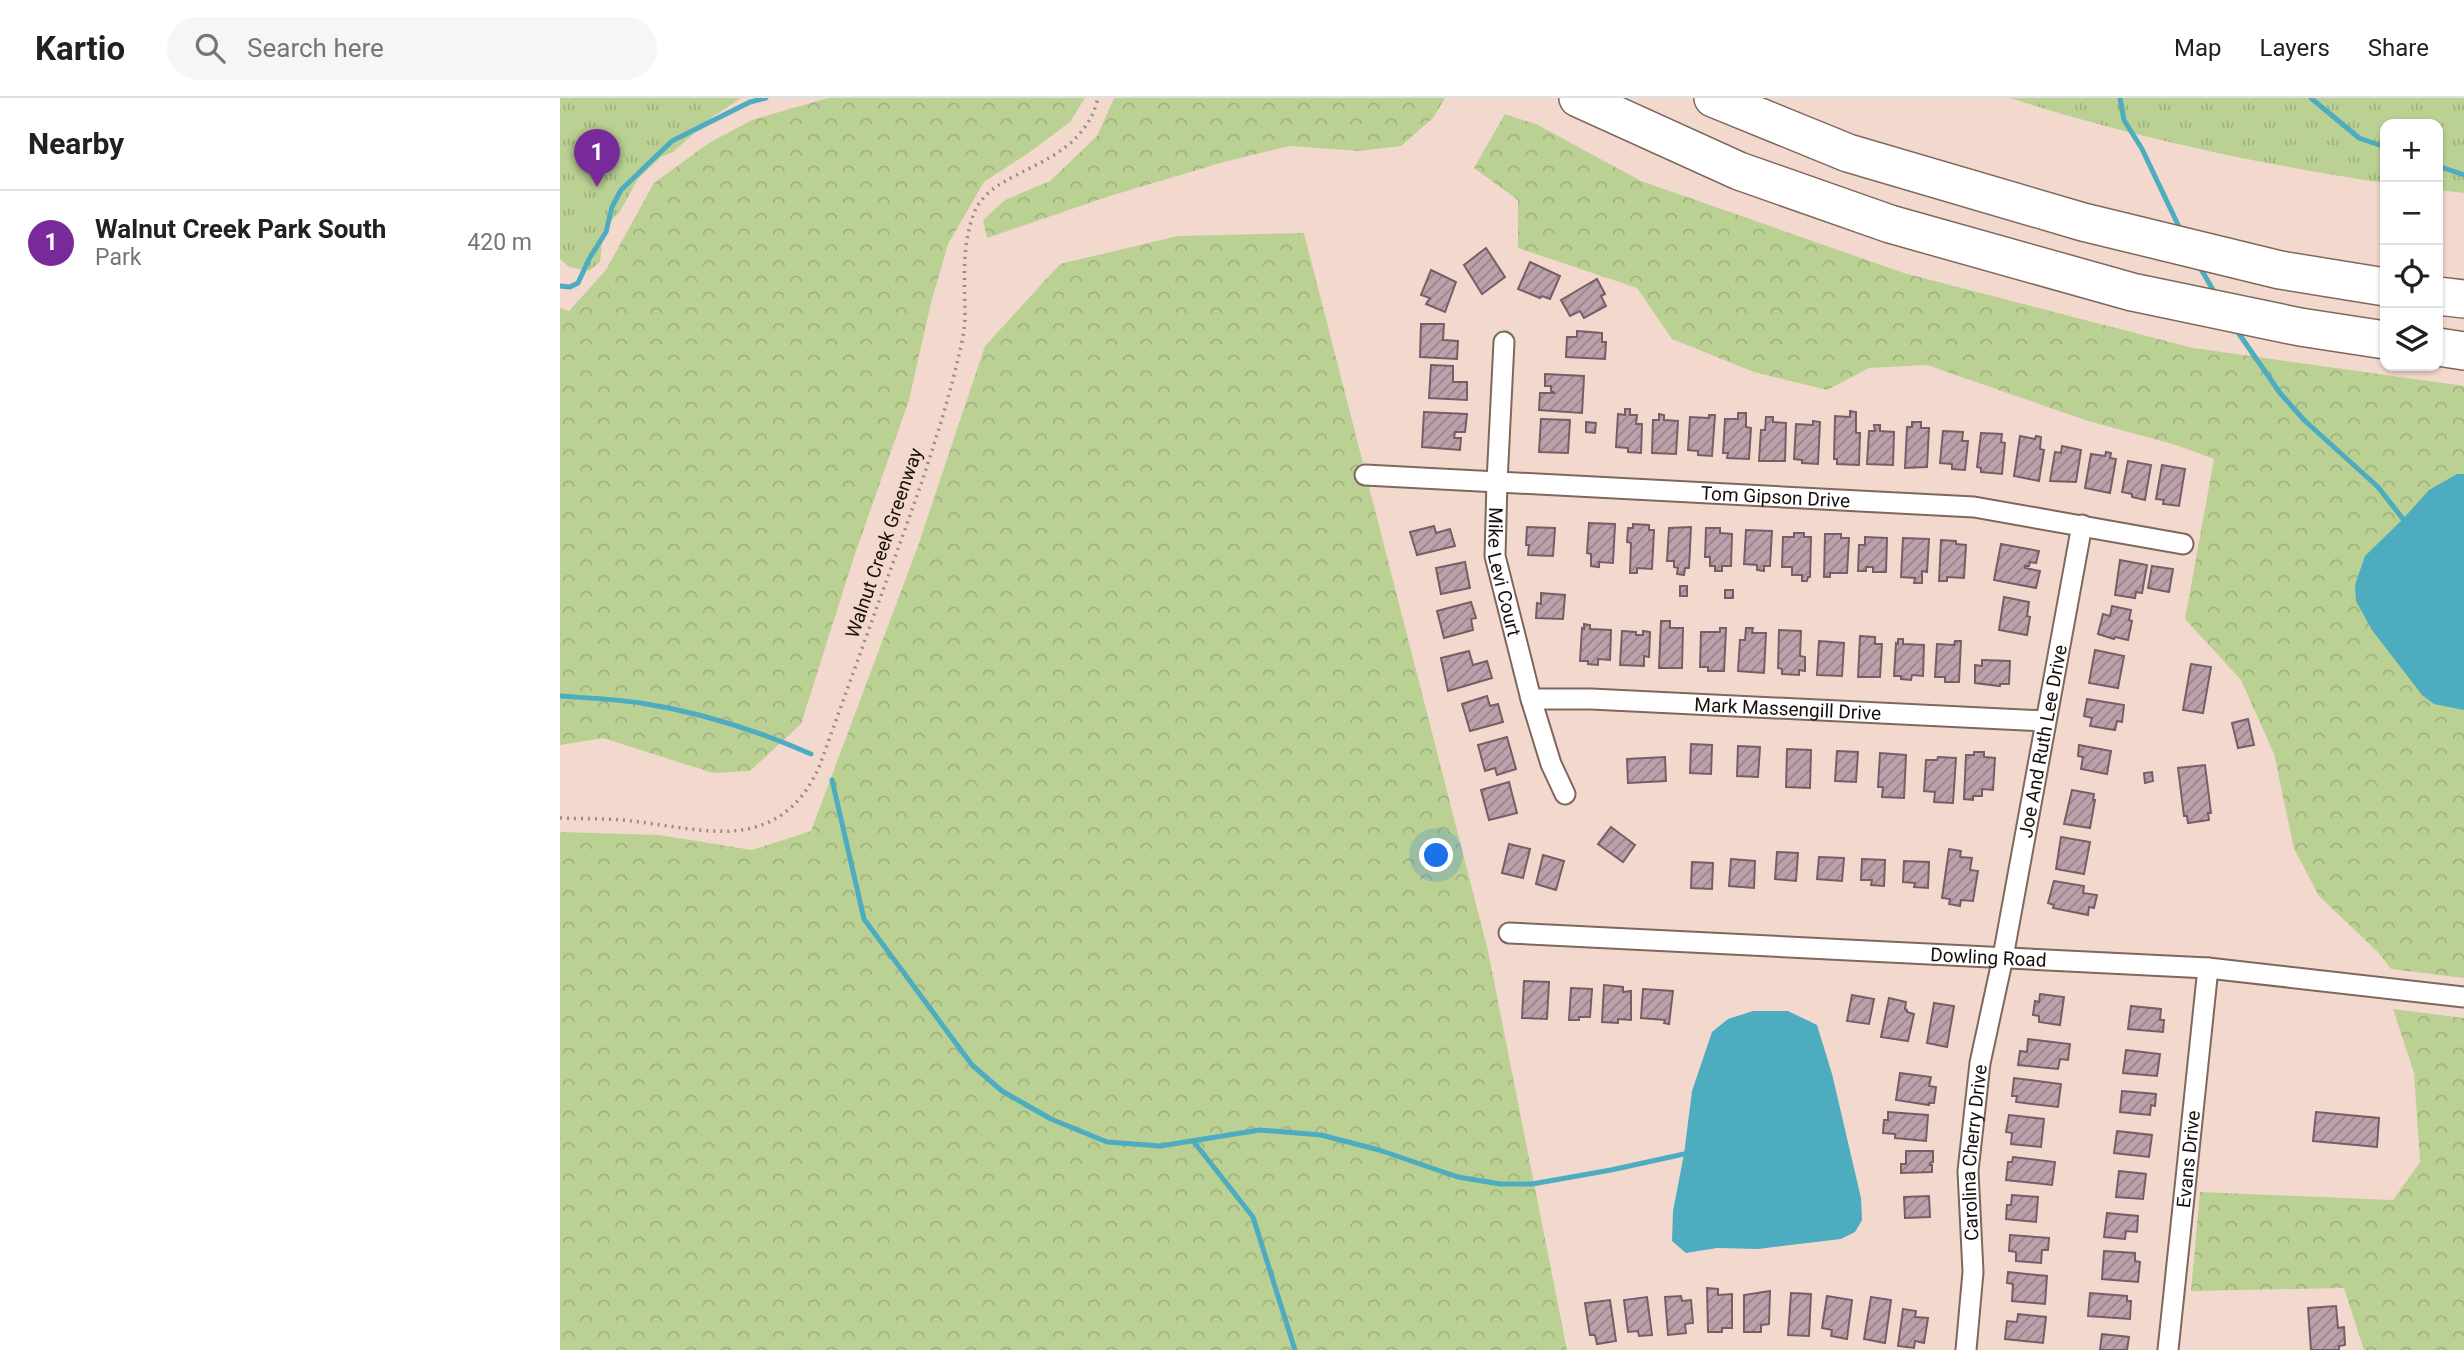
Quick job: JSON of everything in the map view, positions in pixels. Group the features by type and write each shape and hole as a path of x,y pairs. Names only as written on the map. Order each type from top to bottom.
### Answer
{"highway":[{"path":"1578,98 1739,171 1890,224 2132,292 2300,327 2380,339"},
{"path":"1713,98 1848,153 2083,222 2280,270 2380,286"},
{"path":"2443,297 2464,299"},
{"path":"2443,348 2464,351"}],"street":[{"name":"Mike Levi Court","path":"1504,342 1495,556 1531,699 1551,764 1565,794"},
{"name":"Tom Gipson Drive","path":"1365,475 1974,507 2183,544"},
{"name":"Joe And Ruth Lee Drive","path":"2003,957 2082,525"},
{"name":"Mark Massengill Drive","path":"1531,699 1591,699 2045,721"},
{"name":"Dowling Road","path":"1509,933 2208,968 2464,997"},
{"name":"Carolina Cherry Drive","path":"1966,1350 1973,1272 1968,1171 1980,1063 2003,957"},
{"name":"Evans Drive","path":"2168,1350 2208,968"}],"path":[{"name":"Walnut Creek Greenway","path":"560,818 632,820 742,832 764,826 788,811 802,796 818,770 911,513 933,444 963,333 966,240 975,210 988,193 1055,156 1071,143 1091,116 1098,98"}],"green space":[{"path":"560,98 741,98 714,116 673,152 661,157 638,179 619,213 604,227 600,262 589,271 569,267 560,259"},
{"path":"828,98 1085,98 1070,122 984,182 948,244 931,303 909,400 854,557 801,724 750,771 713,773 603,738 560,745 560,308 569,311 606,270 654,183 709,143 752,120"},
{"path":"1114,98 1445,98 1433,118 1401,146 1359,151 1290,146 1224,162 1110,196 987,238 983,220 1005,200 1050,181 1097,136"},
{"path":"2010,98 2464,98 2464,193 2443,191 2443,119 2380,119 2380,182 2196,148"},
{"path":"1505,114 1538,125 1641,181 1904,273 2193,348 2464,386 2464,978 2391,969 2378,952 2319,896 2294,849 2274,754 2241,680 2185,619 2214,459 2176,445 2088,421 1927,365 1869,368 1827,390 1754,372 1672,339 1637,288 1518,248 1518,200 1474,168"},
{"path":"1304,233 1488,951 1567,1350 560,1350 560,832 659,835 752,850 811,831 918,546 985,346 1060,264 1178,236"},
{"path":"2393,1009 2464,1018 2464,1350 2364,1350 2344,1288 2191,1291 2200,1192 2393,1200 2420,1162 2414,1073"}],"water":[{"path":"2457,474 2464,474 2464,710 2434,704 2422,695 2372,630 2356,601 2355,585 2365,556 2429,490"},
{"path":"1753,1011 1788,1011 1817,1025 1832,1074 1861,1198 1862,1220 1855,1232 1841,1239 1758,1249 1717,1248 1686,1253 1672,1241 1673,1211 1692,1091 1712,1032 1728,1019"}],"building":[{"path":"1486,248 1505,277 1482,294 1464,265"},
{"path":"1530,262 1560,276 1550,299 1518,289"},
{"path":"1431,270 1456,282 1445,312 1426,304 1430,298 1421,295"},
{"path":"1597,279 1605,294 1601,296 1606,306 1584,318 1580,311 1570,316 1561,300"},
{"path":"1421,324 1444,324 1443,340 1458,341 1457,359 1420,357"},
{"path":"1577,331 1602,333 1602,342 1606,342 1605,359 1566,357 1567,337 1577,337"},
{"path":"1431,365 1453,366 1453,382 1467,382 1467,400 1429,398"},
{"path":"1545,374 1584,376 1582,413 1539,410 1540,393 1555,393 1551,391 1551,386 1545,386"},
{"path":"1625,409 1630,409 1630,415 1637,415 1636,424 1642,424 1641,453 1616,447 1618,414 1625,415"},
{"path":"1850,411 1856,412 1856,433 1860,433 1859,465 1837,464 1837,459 1834,459 1835,416 1850,417"},
{"path":"1424,412 1467,414 1465,432 1455,432 1454,438 1461,438 1460,450 1422,447"},
{"path":"1738,413 1746,413 1746,427 1751,428 1749,459 1727,458 1728,453 1723,453 1725,419 1738,419"},
{"path":"1659,414 1664,415 1664,420 1678,421 1676,454 1652,453 1653,420 1659,420"},
{"path":"1709,415 1715,415 1712,456 1698,455 1698,451 1688,450 1690,417 1709,418"},
{"path":"1766,417 1773,417 1773,422 1786,423 1785,461 1759,461 1761,430 1765,430"},
{"path":"1541,419 1570,420 1568,453 1539,452"},
{"path":"1813,421 1820,422 1818,464 1802,463 1802,460 1794,459 1796,424 1813,425"},
{"path":"1586,422 1596,423 1595,433 1586,432"},
{"path":"1912,422 1921,422 1921,428 1929,428 1927,467 1905,468 1907,427 1912,427"},
{"path":"1874,425 1880,425 1880,431 1894,432 1893,465 1867,464 1869,431 1875,431"},
{"path":"1943,431 1963,432 1962,441 1968,441 1965,470 1952,469 1952,464 1940,463"},
{"path":"1981,433 2002,434 2001,442 2005,443 2002,474 1981,472 1981,468 1977,467"},
{"path":"2020,436 2035,439 2036,436 2041,437 2040,449 2044,450 2039,481 2014,476"},
{"path":"2062,446 2081,450 2076,482 2050,481 2055,452 2061,453"},
{"path":"2106,452 2111,453 2110,458 2116,459 2110,493 2085,488 2091,454 2105,456"},
{"path":"2128,461 2151,465 2145,500 2122,492"},
{"path":"2162,465 2185,469 2179,506 2163,504 2164,500 2156,499"},
{"path":"1589,523 1615,524 1613,563 1599,562 1599,567 1591,566 1591,554 1587,553"},
{"path":"1633,524 1649,525 1649,530 1654,530 1652,569 1637,568 1637,573 1630,573 1631,543 1627,542 1628,528 1633,528"},
{"path":"1434,526 1436,533 1450,529 1455,546 1417,555 1410,532"},
{"path":"1527,527 1555,528 1553,556 1528,555"},
{"path":"1691,527 1689,568 1685,568 1684,575 1677,574 1678,568 1674,567 1674,561 1667,561 1669,528"},
{"path":"1706,528 1720,528 1720,533 1732,534 1731,566 1722,566 1722,571 1715,571 1715,566 1710,566 1710,557 1705,557"},
{"path":"1746,530 1772,531 1770,566 1764,566 1764,571 1757,570 1757,565 1744,564"},
{"path":"1794,533 1804,533 1804,537 1811,537 1810,577 1807,581 1802,581 1802,575 1792,575 1792,567 1782,567 1783,537 1794,537"},
{"path":"1825,534 1841,534 1841,538 1849,538 1847,573 1830,573 1830,577 1824,577"},
{"path":"1865,537 1887,538 1886,572 1873,572 1873,567 1858,571 1859,545 1865,545"},
{"path":"1903,538 1929,539 1927,572 1922,571 1922,583 1914,583 1915,578 1901,577"},
{"path":"1941,540 1966,545 1964,578 1947,577 1947,581 1939,581"},
{"path":"2001,544 2039,551 2036,563 2030,562 2029,566 2025,566 2040,571 2036,588 1994,580"},
{"path":"2120,560 2147,565 2142,593 2136,592 2135,598 2115,595"},
{"path":"1465,562 1470,588 1441,594 1436,568"},
{"path":"2152,566 2173,569 2169,592 2148,588"},
{"path":"1680,586 1687,586 1687,596 1680,596"},
{"path":"1725,590 1733,590 1733,598 1725,598"},
{"path":"1541,593 1565,595 1563,619 1536,618 1537,603 1541,604"},
{"path":"2004,597 2029,602 2027,635 1999,630"},
{"path":"1471,602 1476,618 1471,619 1473,630 1444,638 1437,611"},
{"path":"2112,606 2131,610 2128,640 2098,634 2103,614 2110,616"},
{"path":"1661,621 1670,621 1670,628 1683,628 1682,668 1659,668"},
{"path":"1584,624 1590,625 1590,629 1611,630 1610,660 1598,659 1598,665 1580,661"},
{"path":"1720,628 1726,628 1724,671 1708,671 1708,667 1700,667 1701,632 1720,632"},
{"path":"1746,628 1753,628 1752,633 1766,633 1764,673 1738,671 1740,640 1745,640"},
{"path":"1779,630 1801,631 1800,656 1805,657 1805,671 1799,670 1799,675 1782,674 1782,669 1778,668"},
{"path":"1622,631 1636,632 1636,635 1643,635 1643,631 1650,632 1649,657 1644,656 1644,666 1620,665"},
{"path":"1860,636 1875,637 1875,644 1882,644 1880,677 1858,677"},
{"path":"1898,639 1903,639 1903,644 1924,645 1923,676 1912,675 1911,680 1894,676"},
{"path":"1819,641 1844,643 1842,676 1817,675"},
{"path":"1955,641 1961,641 1959,682 1945,682 1945,677 1935,677 1937,644 1954,645"},
{"path":"2095,650 2124,656 2118,688 2089,683"},
{"path":"1469,651 1473,665 1487,661 1492,678 1448,691 1441,658"},
{"path":"1982,660 2010,661 2009,684 2000,686 1975,683 1975,665 1982,666"},
{"path":"2191,664 2211,667 2203,713 2183,710"},
{"path":"1487,696 1490,706 1498,704 1503,722 1470,731 1462,704"},
{"path":"2087,699 2124,705 2122,722 2117,721 2115,730 2090,726 2092,718 2084,716"},
{"path":"2248,719 2254,745 2238,748 2232,723"},
{"path":"1507,737 1516,769 1497,775 1495,768 1485,771 1478,745"},
{"path":"1691,744 1712,745 1711,774 1690,773"},
{"path":"2079,745 2111,751 2107,774 2081,769 2083,757 2078,756"},
{"path":"1738,746 1760,747 1758,777 1737,776"},
{"path":"1787,749 1811,750 1810,788 1786,787"},
{"path":"1837,751 1858,752 1856,782 1835,781"},
{"path":"1974,752 1984,752 1984,757 1995,758 1993,790 1982,789 1982,796 1973,796 1973,800 1964,799 1966,755 1974,755"},
{"path":"1880,753 1906,755 1904,798 1882,797 1883,787 1878,787"},
{"path":"1665,757 1666,781 1628,783 1627,759"},
{"path":"1938,757 1956,758 1953,803 1934,802 1935,792 1924,791 1926,760 1937,760"},
{"path":"2205,765 2211,813 2208,813 2209,820 2188,823 2187,816 2184,816 2178,768"},
{"path":"2152,772 2153,781 2145,783 2144,773"},
{"path":"1509,782 1517,813 1489,820 1481,790"},
{"path":"2072,790 2094,794 2090,828 2064,824"},
{"path":"1611,827 1635,845 1623,862 1598,844"},
{"path":"2061,837 2090,842 2084,874 2056,869"},
{"path":"1509,844 1530,849 1523,878 1502,873"},
{"path":"1949,849 1961,851 1960,857 1972,858 1970,870 1978,871 1973,901 1961,900 1960,906 1949,904 1950,899 1942,898"},
{"path":"1777,852 1798,853 1796,881 1775,879"},
{"path":"1543,855 1564,861 1556,890 1536,884"},
{"path":"1819,857 1844,858 1842,881 1817,879"},
{"path":"1731,859 1755,861 1754,888 1729,886"},
{"path":"1862,859 1885,860 1884,886 1871,885 1872,880 1861,880"},
{"path":"1904,861 1929,862 1928,888 1914,887 1915,883 1903,882"},
{"path":"1692,862 1713,863 1712,889 1691,888"},
{"path":"2054,881 2084,886 2083,893 2097,895 2094,908 2089,907 2088,915 2053,908 2054,905 2048,903"},
{"path":"1524,981 1549,982 1547,1019 1522,1018"},
{"path":"1604,985 1623,987 1623,992 1631,991 1631,1020 1602,1022"},
{"path":"1571,988 1592,989 1590,1017 1569,1020"},
{"path":"1643,989 1673,991 1669,1024 1664,1023 1665,1020 1641,1018"},
{"path":"2040,994 2064,997 2060,1025 2039,1022 2039,1016 2033,1015 2035,1001 2039,1002"},
{"path":"1852,995 1874,999 1869,1024 1847,1021"},
{"path":"1889,998 1906,1002 1907,1012 1914,1014 1908,1041 1881,1037"},
{"path":"1934,1003 1954,1006 1947,1047 1927,1043"},
{"path":"2131,1006 2161,1009 2163,1032 2128,1029"},
{"path":"2028,1039 2070,1044 2068,1060 2060,1059 2058,1069 2018,1065 2020,1051 2027,1052"},
{"path":"2126,1050 2160,1054 2157,1076 2123,1073"},
{"path":"1900,1073 1931,1077 1929,1086 1936,1087 1934,1103 1929,1105 1896,1100"},
{"path":"2014,1078 2061,1084 2058,1107 2016,1102 2017,1096 2012,1096"},
{"path":"2122,1091 2156,1094 2155,1106 2151,1105 2150,1115 2120,1112"},
{"path":"1888,1112 1928,1115 1926,1141 1895,1138 1895,1134 1883,1133"},
{"path":"2316,1112 2379,1118 2377,1147 2313,1141"},
{"path":"2009,1115 2044,1119 2041,1147 2011,1144 2012,1133 2006,1132"},
{"path":"2117,1131 2152,1135 2149,1157 2114,1153"},
{"path":"1906,1151 1933,1151 1933,1162 1930,1163 1932,1172 1901,1173 1901,1164 1906,1164"},
{"path":"2013,1157 2055,1162 2052,1185 2006,1180 2008,1162 2012,1162"},
{"path":"2119,1171 2146,1174 2143,1199 2116,1197"},
{"path":"2012,1195 2038,1197 2036,1222 2006,1219 2007,1205 2011,1205"},
{"path":"1929,1196 1930,1217 1905,1218 1904,1197"},
{"path":"2107,1213 2138,1216 2137,1232 2126,1231 2125,1239 2104,1237"},
{"path":"2010,1235 2049,1238 2048,1250 2042,1250 2041,1263 2016,1261 2016,1252 2009,1251"},
{"path":"2104,1251 2135,1253 2135,1261 2140,1262 2138,1282 2102,1279"},
{"path":"2008,1272 2047,1276 2045,1304 2012,1301 2013,1284 2007,1283"},
{"path":"1707,1288 1718,1289 1718,1295 1732,1294 1732,1328 1722,1328 1722,1332 1708,1332"},
{"path":"1770,1291 1769,1324 1761,1325 1761,1332 1744,1332 1744,1295"},
{"path":"1791,1293 1811,1294 1809,1336 1788,1335"},
{"path":"2090,1293 2127,1296 2127,1301 2131,1301 2130,1319 2088,1316"},
{"path":"1681,1296 1682,1301 1691,1300 1693,1323 1685,1324 1686,1333 1668,1335 1665,1297"},
{"path":"1827,1296 1852,1300 1847,1339 1831,1336 1832,1330 1822,1328"},
{"path":"1647,1297 1652,1335 1639,1336 1638,1331 1628,1332 1624,1300"},
{"path":"1871,1297 1891,1300 1885,1343 1864,1339"},
{"path":"1610,1300 1616,1341 1597,1344 1595,1335 1590,1335 1585,1303"},
{"path":"2336,1306 2338,1328 2344,1327 2345,1345 2339,1346 2339,1350 2311,1350 2308,1308"},
{"path":"1903,1309 1916,1311 1915,1317 1928,1318 1924,1343 1915,1341 1914,1348 1898,1346"},
{"path":"2018,1314 2046,1317 2043,1343 2005,1339 2007,1321 2017,1322"},
{"path":"2102,1334 2129,1337 2127,1350 2100,1350"}],"waterway":[{"path":"560,286 570,287 578,283 606,232 612,207 621,190 672,141 750,102 766,98"},
{"path":"2120,98 2124,120 2142,149 2181,231"},
{"path":"2311,98 2359,138 2380,145"},
{"path":"2443,168 2464,175"},
{"path":"2198,264 2216,295"},
{"path":"2235,328 2280,393 2304,420 2378,487 2403,519"},
{"path":"560,696 631,702 684,711 769,737 811,754"},
{"path":"832,780 864,919 972,1065 1002,1091 1051,1119 1107,1142 1160,1146 1260,1130 1321,1135 1379,1150 1458,1177 1500,1184 1532,1184 1684,1154"},
{"path":"1194,1142 1253,1217 1295,1350"}],"place":[{"name":"Walnut Creek Park South","path":"597,187"}]}
